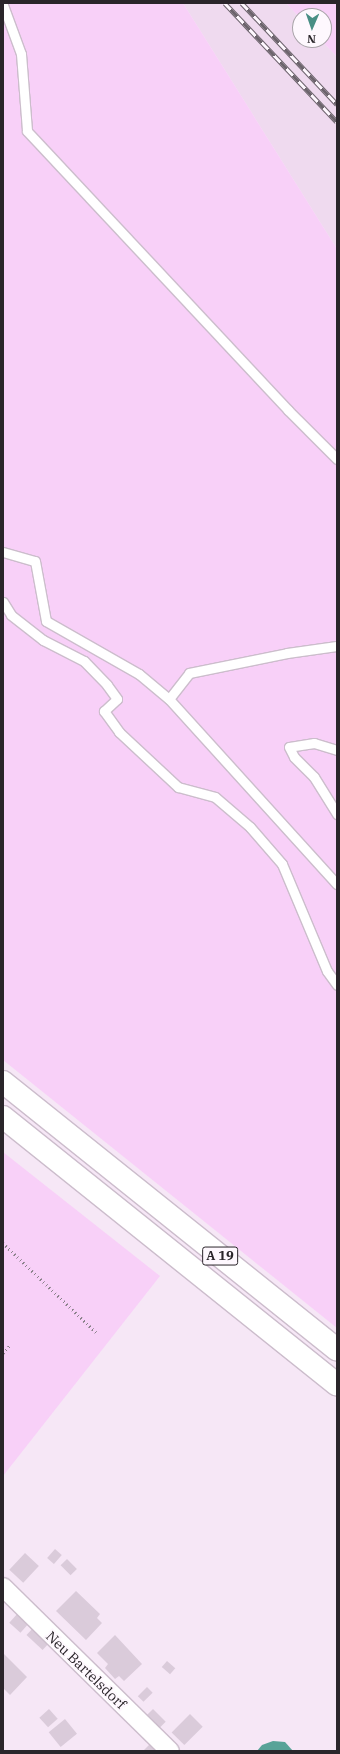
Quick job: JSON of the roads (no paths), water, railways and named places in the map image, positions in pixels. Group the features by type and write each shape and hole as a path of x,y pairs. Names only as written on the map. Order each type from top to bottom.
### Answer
{"highway":[{"name":"A 19","path":"3,1082 337,1350"},
{"name":"A 19","path":"3,1117 337,1385"}],"street":[{"name":"Neu Bartelsdorf","path":"3,1588 170,1751"}],"lane":[{"path":"3,5 21,54 27,131 288,410 337,459"},
{"path":"3,552 35,561 46,621 139,674 169,699 337,884"},
{"path":"3,602 12,615 43,640 84,661 102,680 117,699 104,711 119,732 178,788 215,797 250,827 278,859 282,864 327,971 337,985"},
{"path":"169,699 189,673 287,653 337,646"},
{"path":"337,750 314,743 289,747 294,757 314,777 337,814"}],"railway":[{"path":"225,3 337,122"},
{"path":"242,3 337,104"}]}
